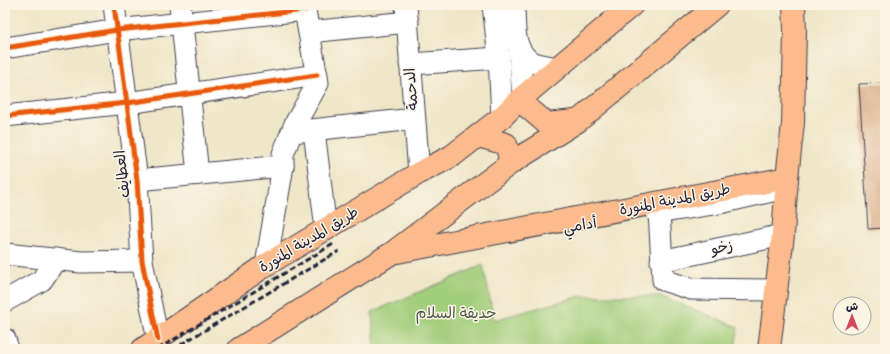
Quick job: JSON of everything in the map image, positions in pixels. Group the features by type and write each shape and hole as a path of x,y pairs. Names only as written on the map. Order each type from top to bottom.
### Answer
{"main road":[{"name":"طريق المدينة المنورة","path":"151,344 266,265 419,173 452,156 502,117 521,98 632,5"},
{"name":"طريق المدينة المنورة","path":"239,349 392,253 511,163 578,121 717,5"},
{"path":"769,349 783,235 793,123 795,31 794,5"},
{"path":"521,98 547,124 578,121"},
{"path":"478,136 506,144 511,163"},
{"name":"طريق المدينة المنورة","path":"392,253 787,178"}],"street":[{"name":"العطايف","path":"114,5 137,180 142,261 151,344"},
{"path":"493,5 502,117"},
{"path":"514,5 516,36 519,48 521,98"},
{"path":"5,48 117,30 181,14 304,8 318,83 292,132 283,154 283,166 266,265"},
{"path":"181,14 198,174"},
{"path":"309,32 407,14"},
{"name":"الدحمة","path":"407,14 419,173"},
{"path":"519,48 530,61 557,68"},
{"path":"410,64 498,58"},
{"path":"5,116 127,103 317,75"},
{"path":"292,132 414,119"},
{"path":"314,130 326,230"},
{"path":"137,180 283,166"},
{"name":"أدامي","path":"392,253 508,239 659,212 720,203 772,191 787,178"},
{"path":"659,212 663,280 691,289 776,290"},
{"name":"زخو","path":"661,261 783,235"},
{"path":"5,254 81,262 142,261"},
{"path":"5,301 42,280 56,259"},
{"path":"5,339 8,349"}],"green space":[{"name":"حديقة السلام","path":"483,265 494,320 581,296 660,296 738,327 735,349 375,349 372,312"}],"building":[{"path":"885,83 885,228 868,229 859,84"}],"railway":[{"path":"158,349 335,243"},
{"path":"173,349 339,251"}],"cycle path":[{"path":"114,5 137,180 142,261 158,340"},
{"path":"5,48 117,30 305,10"},
{"path":"5,116 127,103 317,75"}]}
